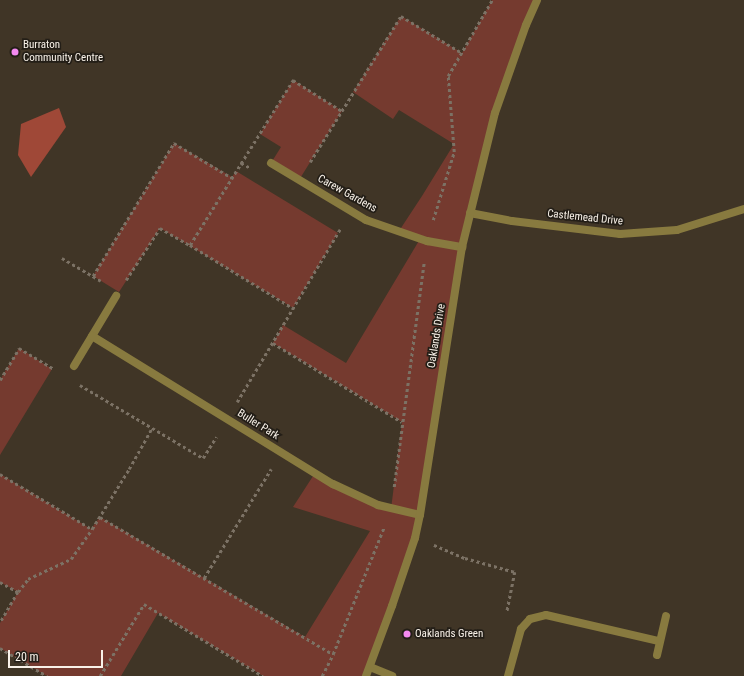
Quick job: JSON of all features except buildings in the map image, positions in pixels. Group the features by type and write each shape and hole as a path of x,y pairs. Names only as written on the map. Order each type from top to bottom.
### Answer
{"street":[{"name":"Oaklands Drive","path":"366,676 415,538 420,515 462,247 495,113 526,25 537,0"},
{"name":"Carew Gardens","path":"271,163 366,220 427,241 462,247"},
{"name":"Castlemead Drive","path":"470,213 512,221 620,234 677,230 744,209"},
{"path":"74,366 117,294"},
{"name":"Buller Park","path":"92,336 333,484 391,509 420,515"},
{"path":"508,676 521,629 530,619 546,615 659,640"},
{"path":"657,655 659,640 666,616"},
{"path":"370,667 392,676"}],"path":[{"path":"322,676 333,654 391,509 427,241 454,152 448,76 492,0"},
{"path":"299,180 401,16 462,53"},
{"path":"190,246 293,80 342,111"},
{"path":"93,276 174,143 232,178"},
{"path":"0,624 18,592 28,579 71,559 100,517 152,428 203,458 351,210"},
{"path":"62,258 93,276 117,294 160,228 293,308"},
{"path":"273,343 402,422"},
{"path":"204,578 281,452"},
{"path":"0,474 92,529"},
{"path":"100,517 333,654"},
{"path":"415,538 465,558 515,572 506,616"},
{"path":"0,582 18,592"},
{"path":"100,676 144,604 263,676"},
{"path":"0,648 47,676"}],"shaded area":[{"path":"492,0 537,0 495,113 462,247 420,515 366,676 263,676 158,613 121,676 47,676 0,648 0,623 18,592 0,582 0,474 91,529 100,517 305,637 370,531 293,507 315,473 391,509 402,422 273,343 283,325 346,363 420,239 399,231 454,144 399,110 393,119 353,92 401,16 462,53"},
{"path":"293,80 342,111 299,180 271,163 281,147 260,134"},
{"path":"59,108 66,127 31,177 18,155 21,124"},
{"path":"174,143 232,177 236,171 338,233 293,308 160,228 119,292 93,276"},
{"path":"19,348 52,369 0,455 0,380"}],"place":[{"name":"Burraton Community Centre","path":"15,52"},
{"name":"Oaklands Green","path":"407,634"}]}
